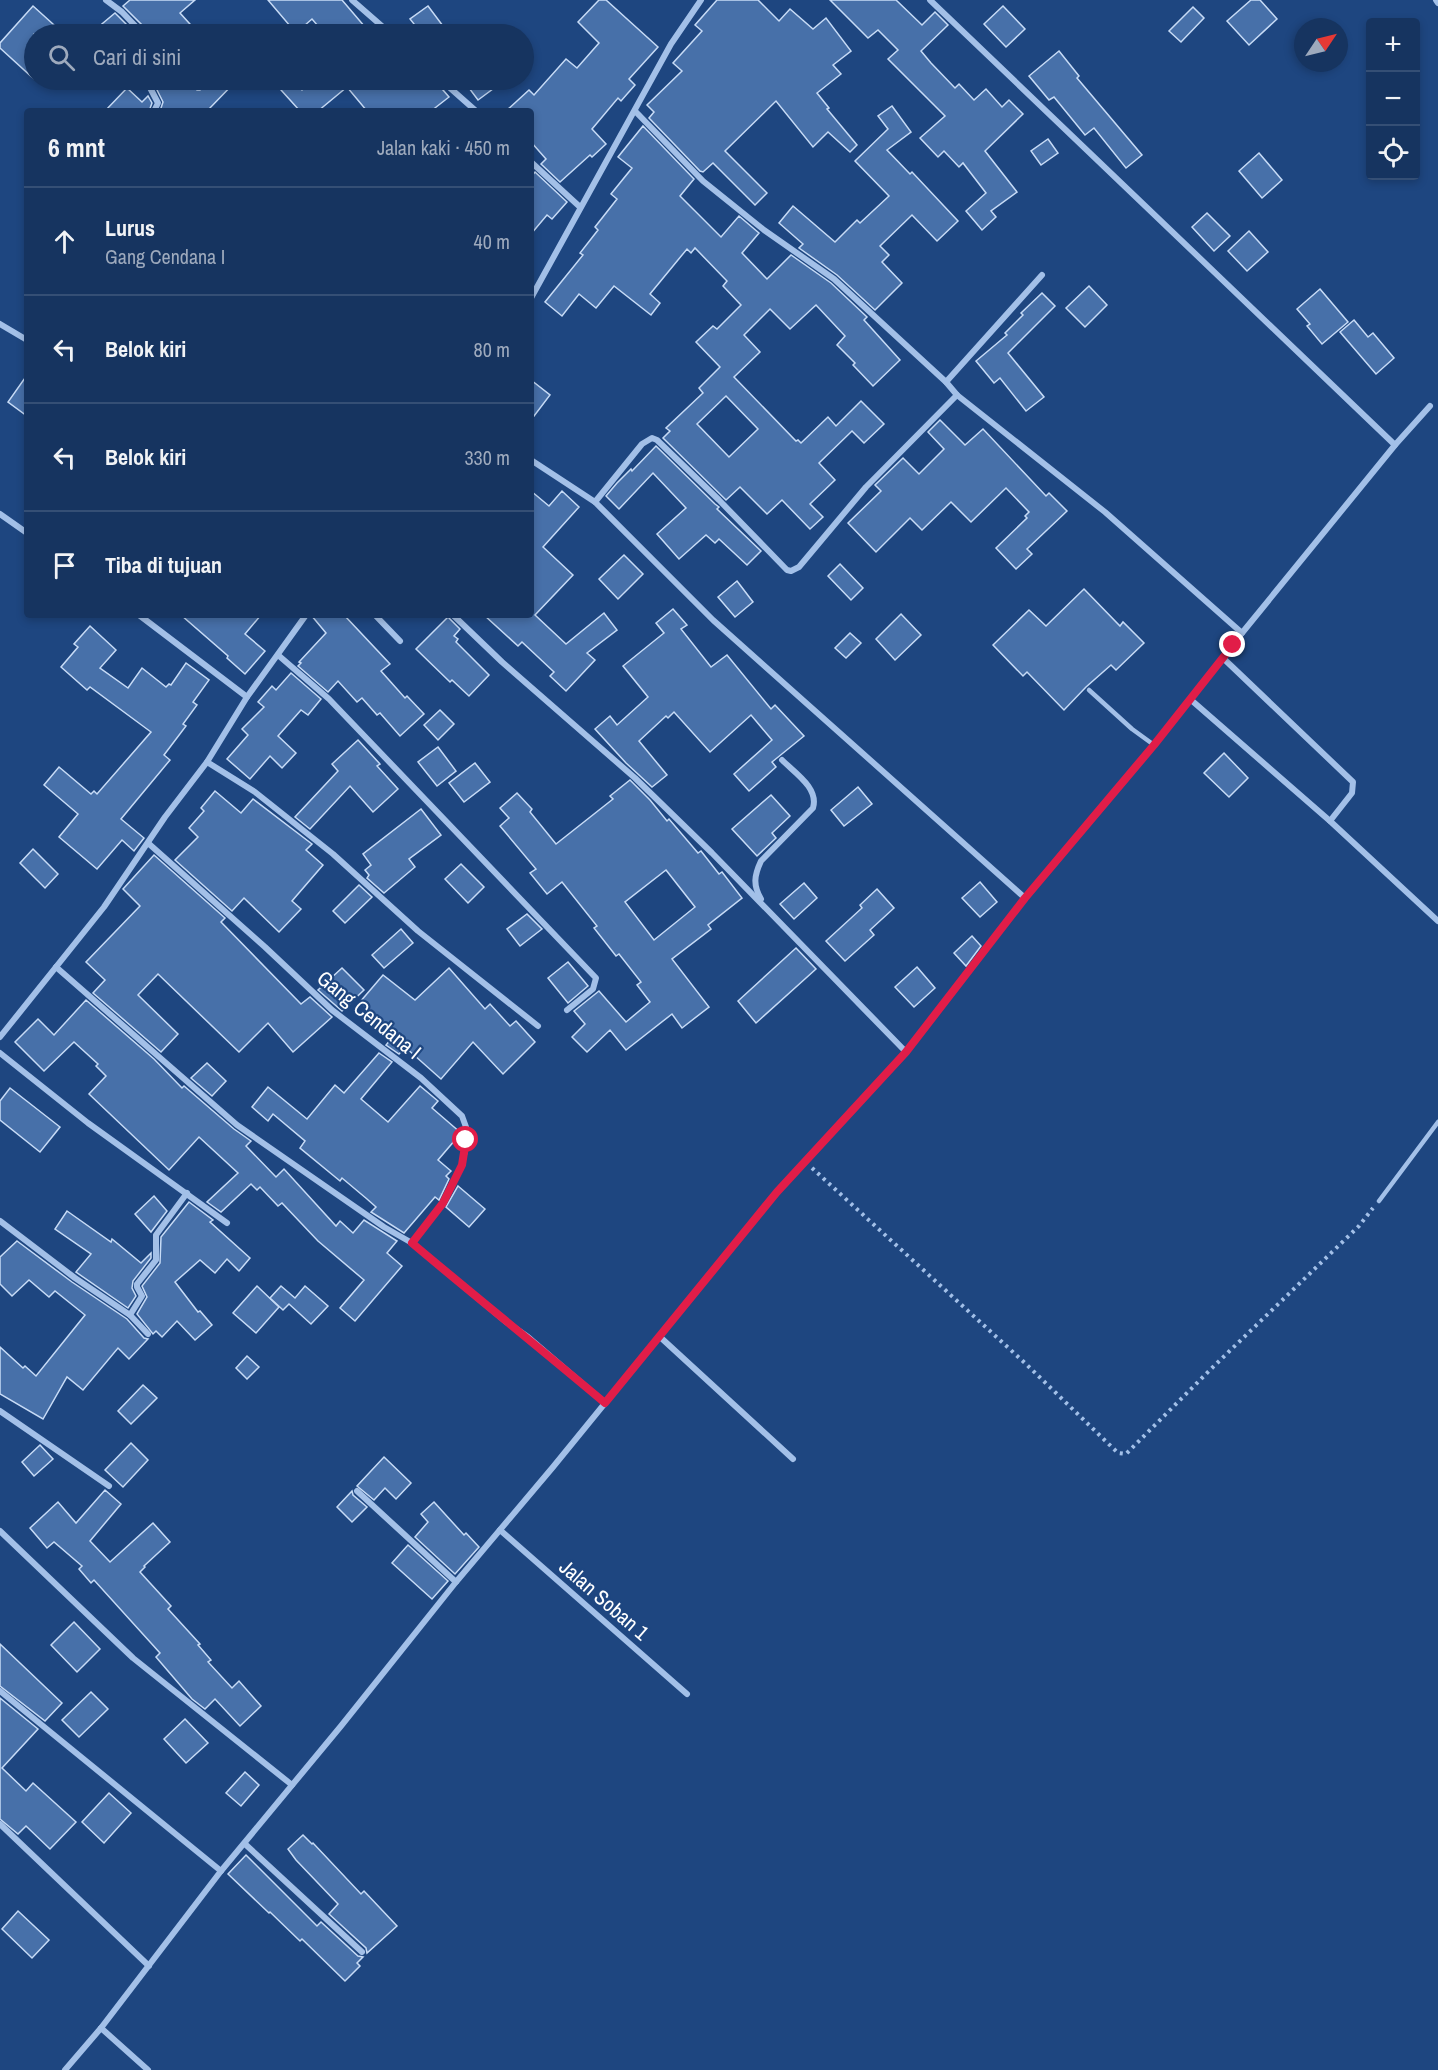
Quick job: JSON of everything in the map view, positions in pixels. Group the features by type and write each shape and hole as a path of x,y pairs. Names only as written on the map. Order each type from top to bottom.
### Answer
{"street":[{"path":"106,0 133,24"},
{"path":"352,0 380,24"},
{"path":"534,292 672,44 701,0"},
{"path":"930,0 1395,445"},
{"path":"151,90 158,103 156,108"},
{"path":"452,90 473,108"},
{"path":"635,111 703,182 764,230 834,279 946,382 957,395 1105,512 1242,633"},
{"path":"534,165 580,207"},
{"path":"946,382 1042,275"},
{"path":"0,324 24,338"},
{"path":"595,502 642,444 652,438 657,440 719,500 787,570 796,570 866,487 957,395"},
{"path":"65,2070 221,1871 456,1582 777,1192 906,1052 1025,898 1154,745 1395,445 1430,406"},
{"path":"534,462 595,502 713,620 1025,898"},
{"path":"0,514 24,531"},
{"path":"143,618 247,697"},
{"path":"0,1037 104,907 165,817 207,762 247,697 304,618"},
{"path":"378,618 400,641"},
{"path":"456,618 502,663 635,778 906,1052"},
{"path":"278,655 329,699 596,978 593,989 567,1010"},
{"path":"1223,658 1353,782 1352,793 1330,821"},
{"path":"1190,699 1330,821 1438,921"},
{"path":"766,908 756,890 754,882 756,871 761,861 813,807 815,800 811,790 782,760"},
{"path":"207,762 249,788 333,854 418,931 538,1026"},
{"name":"Gang Cendana I","path":"148,843 332,1010 421,1078 462,1116 466,1127 462,1165 443,1203 412,1243"},
{"path":"56,967 237,1125 384,1227 412,1243 605,1403"},
{"path":"0,1053 88,1123 227,1223"},
{"path":"130,1315 142,1296 137,1284 156,1260 156,1235 187,1194"},
{"path":"0,1221 75,1278 130,1315 148,1334"},
{"path":"659,1336 792,1459"},
{"path":"0,1410 109,1486"},
{"path":"357,1491 456,1582"},
{"name":"Jalan Soban 1","path":"500,1530 687,1694"},
{"path":"0,1531 133,1658 292,1785"},
{"path":"0,1691 221,1871"},
{"path":"0,1824 149,1965"},
{"path":"245,1844 362,1952"},
{"path":"100,2028 148,2070"}],"lane":[{"path":"1089,690 1132,729 1154,745"},
{"path":"1379,1201 1438,1122"}],"path":[{"path":"805,1162 1121,1454 1130,1451 1359,1226 1379,1201"}],"building":[{"path":"130,0 195,0 180,13 190,24 141,24 123,6"},
{"path":"268,0 342,0 362,24 316,24 312,19 306,24 288,24"},
{"path":"599,0 606,0 658,47 629,79 635,85 621,101 618,98 592,129 606,144 560,182 541,164 546,159 534,145 534,108 509,108 529,90 534,95 566,59 577,68 599,43 578,22"},
{"path":"717,0 758,0 779,21 790,9 813,29 826,18 851,51 833,65 841,74 817,93 829,108 827,109 857,145 850,152 828,132 813,147 776,101 725,151 767,193 755,205 713,163 703,172 700,171 649,118 654,112 647,105 682,71 673,63 702,31 695,25"},
{"path":"830,0 896,0 922,25 935,12 948,25 921,51 931,63 955,88 959,84 974,100 986,89 1002,107 1009,100 1023,114 985,151 1017,192 991,211 996,217 982,230 966,211 986,193 963,163 959,167 944,151 938,157 920,138 945,116 888,59 898,50 878,30 868,38"},
{"path":"1251,0 1260,0 1277,19 1249,45 1227,21"},
{"path":"33,6 53,24 24,24 24,70 0,48 0,43"},
{"path":"428,6 442,24 414,24 410,19"},
{"path":"1003,6 1025,29 1006,47 984,24"},
{"path":"1193,7 1204,18 1181,42 1169,31"},
{"path":"115,13 126,24 102,24"},
{"path":"1059,51 1079,76 1077,78 1142,155 1126,168 1094,128 1085,135 1054,97 1049,100 1029,76"},
{"path":"125,90 129,90 142,102 148,96 152,103 150,108 108,108"},
{"path":"157,90 227,90 210,108 161,108 163,102"},
{"path":"281,90 343,90 322,108 297,108"},
{"path":"350,90 443,90 449,97 435,108 364,108"},
{"path":"470,90 492,90 478,100"},
{"path":"892,106 911,132 887,150 910,174 912,172 958,221 937,241 912,215 880,246 889,255 882,262 902,283 875,310 837,275 799,248 803,244 779,223 793,206 835,242 857,220 860,223 889,196 855,161 888,129 878,116"},
{"path":"643,126 694,179 680,196 721,237 739,216 759,233 742,253 767,279 791,255 831,283 867,317 864,320 900,360 873,386 837,345 845,336 816,305 790,329 770,309 744,335 760,352 734,377 796,441 801,443 828,417 836,426 861,401 884,424 864,443 852,431 819,463 835,480 810,504 823,517 810,529 782,500 767,514 740,487 726,500 663,438 670,431 666,428 703,393 699,388 720,367 696,342 713,326 717,329 741,305 723,286 727,281 695,248 691,253 687,249 650,294 660,303 651,315 614,286 596,308 579,294 562,316 545,302 583,255 580,253 598,230 595,227 617,199 611,194 632,168 618,157","holes":["726,396 758,429 729,457 697,424"]},
{"path":"1048,139 1058,153 1041,165 1031,151"},
{"path":"1259,153 1282,180 1262,198 1239,171"},
{"path":"534,173 567,202 552,219 547,215 534,230"},
{"path":"1207,213 1230,236 1214,251 1192,227"},
{"path":"1249,231 1268,252 1247,271 1228,251"},
{"path":"1089,286 1107,305 1085,327 1066,308"},
{"path":"1320,289 1348,322 1322,344 1307,326 1310,324 1297,309"},
{"path":"1042,293 1055,306 1008,353 1044,397 1026,411 1000,378 994,383 976,361 1007,335 1005,333 1023,315 1021,313"},
{"path":"1354,320 1368,337 1373,333 1394,358 1376,374 1340,332"},
{"path":"24,379 24,414 8,402"},
{"path":"534,382 550,395 534,416"},
{"path":"940,420 965,445 983,429 1046,496 1049,493 1067,511 1027,549 1032,554 1016,569 996,548 1027,518 1025,516 1029,512 1006,488 971,522 951,502 922,530 910,518 876,552 848,523 881,491 875,485 903,458 919,474 944,449 928,432"},
{"path":"656,446 761,551 747,565 719,539 715,543 706,535 679,559 657,534 686,508 653,473 619,509 606,496"},
{"path":"562,491 579,507 543,547 573,575 535,615 566,644 604,613 617,630 587,653 595,660 566,691 550,676 554,672 522,642 518,646 487,618 534,618 534,494 549,506"},
{"path":"624,555 643,574 618,599 599,579"},
{"path":"840,564 863,588 851,600 828,576"},
{"path":"737,581 753,602 735,617 718,597"},
{"path":"1084,589 1120,626 1123,622 1144,643 1116,670 1111,665 1064,710 1027,672 1023,676 993,645 1029,610 1046,626"},
{"path":"673,609 687,625 681,629 711,667 727,655 771,709 775,705 804,736 772,762 776,767 749,791 734,774 772,740 751,715 710,752 674,712 668,718 666,716 639,741 667,775 652,787 595,729 610,716 617,725 648,697 623,666 664,633 656,623"},
{"path":"901,614 921,635 895,660 876,639"},
{"path":"184,618 258,618 245,634 265,651 245,674 227,658 228,656"},
{"path":"314,618 347,618 390,664 381,671 405,698 407,696 424,714 400,736 380,713 377,715 362,698 357,702 338,681 328,692 298,666 301,663 299,662 326,633"},
{"path":"449,618 460,629 454,636 458,639 456,642 489,675 469,696 452,680 450,682 416,649"},
{"path":"90,626 116,650 100,668 128,688 142,668 166,687 171,685 186,663 209,680 193,702 197,705 183,724 186,726 164,755 170,760 121,819 144,838 134,851 122,840 97,869 59,837 78,814 44,785 59,767 91,794 94,791 97,794 151,732 90,687 87,690 61,667 78,647 74,644"},
{"path":"850,633 861,643 846,658 835,648"},
{"path":"291,673 321,699 308,715 301,710 278,736 296,753 282,768 270,756 250,779 227,759 248,735 242,729 264,707 258,702 272,686 276,690"},
{"path":"440,710 454,724 438,740 424,725"},
{"path":"358,740 380,764 377,766 398,789 373,812 350,786 310,829 295,817 338,771 332,764"},
{"path":"438,747 456,771 437,786 418,762"},
{"path":"1224,753 1248,778 1229,797 1204,773"},
{"path":"475,763 490,782 464,802 449,783"},
{"path":"630,780 667,821 669,819 698,853 701,851 719,874 722,872 742,898 708,925 711,929 672,959 709,1007 682,1028 672,1014 626,1050 610,1030 587,1052 572,1037 585,1024 574,1011 599,991 626,1022 650,1002 637,985 641,982 619,954 616,956 594,928 597,926 562,882 547,894 530,873 536,869 500,826 509,818 500,808 517,793 532,809 530,812 556,844 613,799 610,796","holes":["666,870 695,907 654,940 625,902"]},
{"path":"858,787 872,804 844,826 831,810"},
{"path":"215,791 241,813 253,799 312,844 306,850 323,865 292,901 301,909 279,932 244,898 232,911 175,860 198,837 189,828 204,811 201,808"},
{"path":"771,795 790,816 772,833 776,838 757,856 732,829"},
{"path":"421,809 441,835 409,859 415,867 384,893 367,878 369,875 365,870 371,865 363,854"},
{"path":"33,849 58,874 45,888 20,863"},
{"path":"154,855 225,918 221,922 301,1004 310,997 332,1017 293,1052 268,1023 239,1052 158,974 138,995 178,1034 161,1052 93,993 105,980 86,962 140,906 123,889"},
{"path":"461,864 484,887 468,903 445,879"},
{"path":"980,882 997,902 980,917 962,898"},
{"path":"804,883 817,898 794,919 780,904"},
{"path":"359,885 372,897 345,923 333,911"},
{"path":"877,889 894,908 870,930 874,935 845,961 826,941 862,908 860,905"},
{"path":"527,914 542,929 520,946 507,929"},
{"path":"401,929 413,943 384,968 372,955"},
{"path":"972,936 981,946 966,966 954,953"},
{"path":"796,948 816,969 756,1023 738,1001"},
{"path":"568,962 588,986 568,1003 548,978"},
{"path":"917,967 935,988 914,1007 895,987"},
{"path":"342,968 364,990 342,1011 318,990"},
{"path":"449,968 485,1009 490,1004 510,1026 516,1021 535,1042 503,1074 473,1042 441,1079 405,1047 399,1054 386,1045 396,1033 360,1002 383,975 415,1000"},
{"path":"86,1000 154,1059 182,1088 184,1086 251,1141 246,1146 276,1177 284,1169 336,1226 340,1221 353,1233 364,1220 397,1241 387,1253 402,1266 355,1321 340,1308 364,1280 318,1241 282,1203 278,1206 260,1187 257,1190 251,1184 221,1212 207,1202 238,1173 199,1137 169,1170 89,1094 106,1076 96,1066 98,1064 74,1042 44,1071 15,1042 38,1019 54,1035"},
{"path":"379,1053 392,1062 361,1099 388,1122 420,1086 438,1101 432,1108 461,1133 438,1160 451,1171 446,1176 449,1179 439,1200 435,1197 404,1233 371,1212 376,1207 342,1178 340,1181 300,1148 305,1141 273,1114 268,1121 252,1107 268,1087 307,1119 335,1085 344,1093"},
{"path":"207,1063 226,1081 212,1096 191,1078"},
{"path":"10,1088 60,1127 40,1152 0,1120 0,1101"},
{"path":"458,1186 485,1209 469,1227 446,1207"},
{"path":"154,1196 167,1211 151,1232 135,1214"},
{"path":"189,1202 213,1220 210,1222 250,1258 239,1271 227,1259 215,1273 200,1260 175,1282 198,1312 200,1311 212,1325 195,1340 177,1321 162,1337 156,1331 153,1334 137,1314 147,1297 142,1286 160,1263 161,1237"},
{"path":"67,1211 111,1242 112,1239 141,1263 151,1253 151,1258 133,1281 132,1288 136,1296 128,1308 76,1272 91,1254 55,1229"},
{"path":"17,1241 127,1319 144,1338 148,1339 129,1359 118,1348 83,1390 67,1377 43,1419 0,1394 0,1347 23,1368 25,1366 36,1376 85,1315 55,1291 49,1297 29,1280 12,1296 0,1284 0,1257"},
{"path":"257,1286 279,1307 256,1333 233,1313"},
{"path":"281,1286 295,1298 305,1286 328,1306 311,1324 289,1304 283,1310 270,1298"},
{"path":"247,1356 259,1367 247,1379 236,1368"},
{"path":"143,1385 157,1398 131,1424 118,1411"},
{"path":"131,1443 148,1460 123,1487 105,1470"},
{"path":"40,1445 53,1459 34,1476 22,1462"},
{"path":"384,1457 411,1483 396,1499 385,1488 374,1500 357,1486"},
{"path":"105,1490 121,1504 90,1541 110,1562 153,1523 170,1542 140,1572 171,1606 168,1609 200,1644 198,1645 211,1660 208,1662 232,1688 239,1681 261,1706 240,1726 215,1699 205,1709 192,1699 156,1657 160,1653 94,1580 91,1583 79,1569 82,1566 54,1542 47,1548 30,1528 58,1502 76,1523"},
{"path":"352,1491 353,1495 367,1507 352,1522 337,1507"},
{"path":"434,1502 464,1535 466,1533 479,1547 455,1574 415,1537 428,1522 421,1514"},
{"path":"408,1545 448,1581 432,1599 392,1563"},
{"path":"74,1622 100,1649 77,1672 51,1645"},
{"path":"0,1644 62,1703 45,1721 0,1686"},
{"path":"91,1692 108,1709 79,1737 62,1720"},
{"path":"0,1698 38,1729 2,1768 26,1791 33,1783 76,1822 50,1849 26,1826 18,1834 0,1819"},
{"path":"185,1719 208,1743 186,1763 164,1739"},
{"path":"245,1772 259,1785 241,1806 226,1793"},
{"path":"109,1793 131,1813 104,1843 82,1822"},
{"path":"303,1835 361,1894 364,1891 397,1926 367,1953 366,1948 329,1914 338,1904 288,1849"},
{"path":"246,1855 317,1926 321,1922 358,1956 363,1957 357,1963 360,1966 345,1981 302,1939 300,1941 228,1874"},
{"path":"18,1911 49,1940 32,1958 2,1929"}],"route":[{"path":"466,1140 462,1165 443,1203 412,1243 605,1403 777,1192 906,1052 1025,898 1154,745 1233,645"}]}
